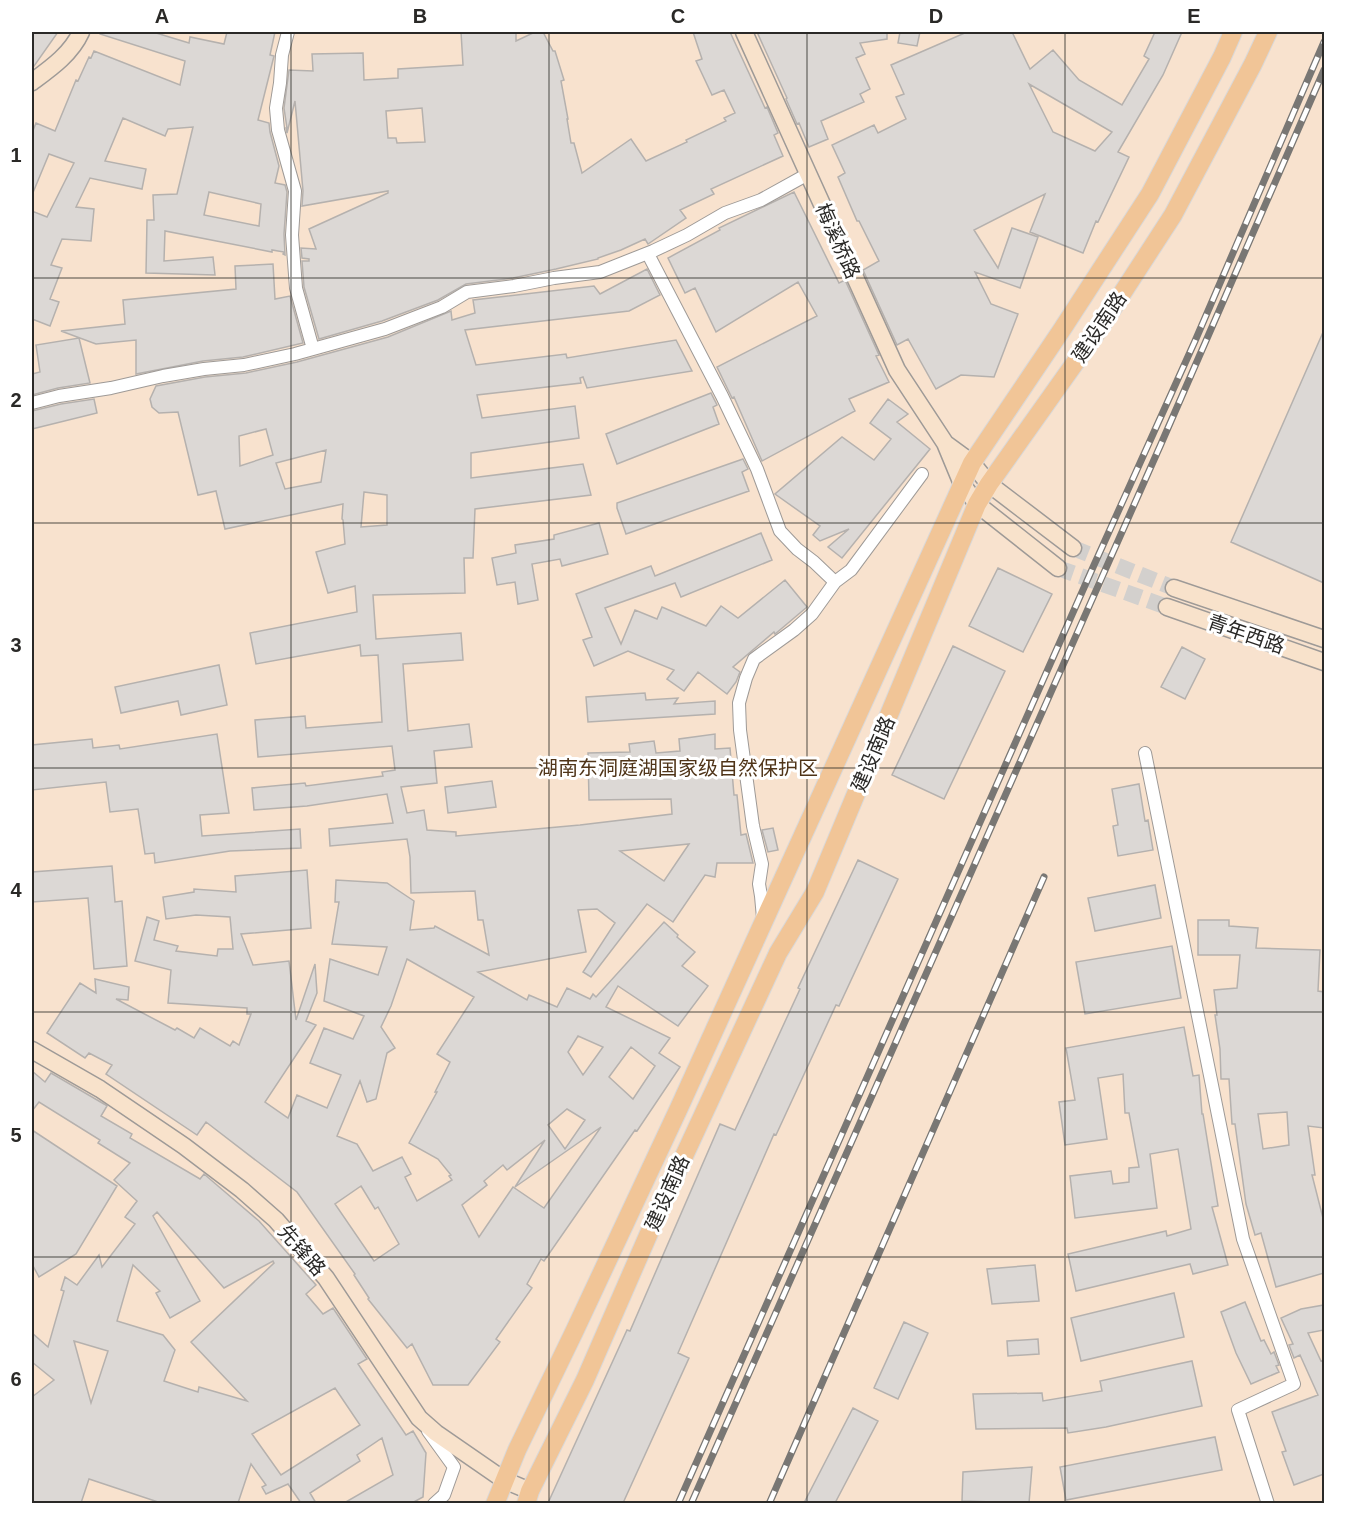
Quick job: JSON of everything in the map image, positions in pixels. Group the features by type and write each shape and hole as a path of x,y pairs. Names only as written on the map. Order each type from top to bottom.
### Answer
{"main road":[{"path":"32,82 61,61 81,32"},
{"name":"梅溪桥路","path":"744,32 897,370 945,443"},
{"name":"建设南路","path":"495,1503 679,1108 972,463 1150,194 1233,32"},
{"name":"建设南路","path":"528,1497 585,1380 660,1208 778,952 815,892 977,504 1099,329 1173,215 1268,32"},
{"path":"945,443 972,463 989,484 1073,548"},
{"path":"945,443 962,484 977,504 1058,568"},
{"name":"青年西路","path":"1174,588 1324,639"},
{"name":"青年西路","path":"1167,607 1324,662"},
{"name":"先锋路","path":"32,1050 100,1089 184,1146 242,1190 276,1220 326,1278 419,1418 436,1433 528,1497"}],"street":[{"path":"288,32 282,55 276,108 278,130 295,191 292,235 296,288 313,349"},
{"path":"32,403 163,376 244,365 385,329 442,308 467,292 600,272 648,254 725,213 761,200 808,174"},
{"path":"648,254 723,396 757,469 780,531 835,582"},
{"path":"763,921 759,884 762,864 753,826 740,730 739,703 746,678 754,659 812,614 835,582 851,570 922,474"},
{"path":"1145,753 1243,1239 1294,1384 1238,1410 1268,1503"},
{"path":"419,1418 454,1467 444,1495 435,1503"}],"green space":[{"name":"湖南东洞庭湖国家级自然保护区","path":"32,32 1324,32 1324,1503 32,1503"}],"building":[{"path":"32,32 58,32 32,69"},
{"path":"100,32 153,32 189,43 190,37 224,44 227,32 275,32 270,55 274,56 258,120 269,123 279,166 275,183 285,185 287,192 285,255 284,252 272,250 272,252 165,231 164,261 213,257 215,275 146,273 147,220 154,220 153,195 177,194 193,127 168,129 165,136 123,118 105,161 146,169 142,189 90,178 76,207 94,209 91,241 62,239 51,265 62,268 50,299 59,302 50,326 32,319 32,211 47,217 74,163 49,154 32,195 32,133 36,123 55,131 76,80 78,81 94,51 180,85 185,61 100,34","holes":["209,192 261,204 259,226 204,215"]},
{"path":"461,32 516,32 516,41 535,32 543,32 555,51 564,80 561,81 571,143 574,143 582,173 631,139 646,161 726,121 724,118 735,113 724,90 712,95 696,61 702,59 693,32 730,32 765,108 767,107 778,133 774,135 783,156 711,189 714,194 680,210 686,218 648,244 645,239 598,259 513,278 466,284 438,300 382,321 319,339 304,287 302,261 309,261 309,259 302,258 301,248 316,249 309,229 388,193 388,191 302,206 303,191 295,101 287,133 284,108 289,70 313,71 312,54 363,53 364,80 398,78 398,69 463,65","holes":["422,108 425,142 397,143 396,138 388,138 386,111"]},
{"path":"757,32 887,32 887,39 860,43 865,54 856,58 870,89 860,94 864,102 821,121 828,139 809,147"},
{"path":"900,32 920,32 917,46 898,43"},
{"path":"967,32 1012,32 1030,69 1053,50 1079,80 1122,105 1149,59 1144,56 1155,32 1182,32 1163,75 1118,152 1129,157 1098,222 1096,221 1083,253 1030,232 1045,194 974,230 998,268 1012,228 1038,237 1020,288 975,272 991,304 1018,314 994,377 961,375 936,389 908,339 897,345 863,270 879,261 857,221 838,177 845,173 832,145 874,125 878,133 906,119 896,97 904,94 891,65","holes":["1029,84 1112,132 1095,151 1053,132"]},
{"path":"794,192 839,283 845,280 889,382 849,399 855,411 762,461 734,397 732,398 717,367 817,316 798,282 716,332 695,288 685,293 668,258 720,230 719,228"},
{"path":"273,264 275,299 290,296 303,343 243,357 203,361 136,374 136,340 96,344 61,331 125,324 123,300 236,289 235,266"},
{"path":"647,269 660,295 629,311 465,330 476,365 566,354 567,358 676,340 692,371 587,388 583,377 580,378 581,383 477,395 482,418 575,406 579,438 471,453 471,478 583,464 591,495 475,509 473,558 464,558 465,593 373,595 376,639 461,633 463,660 403,664 408,731 469,724 472,747 434,751 437,783 401,787 407,813 424,810 427,830 456,832 456,836 672,814 671,799 589,800 588,753 630,752 629,744 654,741 656,753 680,751 679,739 715,734 715,749 730,748 734,795 737,795 741,835 746,834 753,863 717,863 715,877 705,875 673,922 647,904 591,977 583,972 615,923 597,909 578,910 586,952 478,972 527,1000 529,995 557,1007 567,988 590,999 593,994 596,997 664,922 695,952 682,966 708,986 678,1026 618,986 606,1007 670,1038 659,1053 680,1067 544,1261 541,1259 527,1284 532,1288 496,1339 500,1342 468,1385 433,1385 412,1344 407,1348 368,1299 355,1274 297,1192 206,1122 197,1135 106,1074 112,1065 89,1053 85,1058 47,1033 80,983 96,993 95,979 129,987 128,1000 116,999 175,1030 177,1028 194,1038 200,1028 230,1046 233,1041 239,1045 251,1014 247,1014 247,1008 168,1003 171,970 135,961 147,917 159,921 154,940 178,946 176,951 217,956 218,949 233,949 230,917 196,915 166,919 163,897 194,892 194,889 236,892 235,876 307,870 311,928 241,934 253,965 289,961 296,1020 315,964 317,993 306,1021 316,1025 265,1102 288,1118 297,1095 327,1108 341,1075 310,1063 324,1028 353,1039 364,1016 324,1001 330,959 378,975 387,947 332,944 339,902 335,902 336,880 387,883 414,901 410,930 434,928 435,926 489,955 483,920 478,920 475,891 411,893 407,839 330,846 329,829 393,823 387,794 307,806 254,810 252,788 305,783 306,786 383,776 382,772 395,770 392,746 258,757 255,720 305,716 306,728 382,722 378,655 361,656 360,645 256,664 250,633 357,612 355,586 328,593 316,552 345,544 343,504 225,529 216,491 198,495 178,412 159,413 152,407 150,399 156,386 205,377 246,373 297,362 388,337 451,311 452,320 475,313 473,300 594,286 600,294","holes":["266,429 273,455 240,466 239,436","326,450 321,482 285,489 276,463","364,492 387,495 387,525 361,527","689,844 664,881 620,851","407,959 474,997 437,1054 450,1062 435,1092 437,1092 409,1143 438,1159 451,1175 449,1176 452,1180 417,1201 405,1177 411,1174 402,1157 373,1171 357,1144 337,1136 360,1081 367,1102 376,1099 387,1053 395,1048 381,1027 391,1006","578,1036 603,1047 583,1075 568,1052","631,1047 655,1066 633,1099 609,1077","567,1109 585,1120 565,1149 548,1125","601,1127 544,1208 513,1187 479,1237 462,1205 487,1185 484,1181 503,1165 507,1170 545,1140 515,1187","361,1186 375,1209 378,1207 399,1244 374,1261 335,1204"]},
{"path":"1324,330 1324,583 1231,542"},
{"path":"79,338 90,383 32,395 32,374 40,372 36,345"},
{"path":"711,393 717,405 713,407 719,424 617,464 606,434"},
{"path":"94,399 97,413 32,429 32,411"},
{"path":"888,399 908,414 897,422 930,449 842,558 828,547 849,529 820,541 813,535 820,526 775,494 842,437 874,460 891,439 870,423"},
{"path":"743,459 748,469 742,472 749,491 626,534 617,503"},
{"path":"599,523 608,554 562,566 560,559 532,564 538,600 518,604 515,582 497,585 492,558 516,553 515,545 554,539 554,535"},
{"path":"761,533 772,560 681,597 675,583 605,608 621,644 635,610 657,619 662,607 706,626 721,606 738,618 785,580 807,607 733,667 740,672 727,694 698,672 684,691 667,679 674,670 628,651 594,666 583,640 592,637 576,594 651,566 655,576"},
{"path":"998,568 1052,594 1023,652 969,626"},
{"path":"953,646 1005,671 944,799 892,775"},
{"path":"1182,647 1205,659 1185,699 1161,687"},
{"path":"219,665 227,705 181,715 178,701 121,713 115,687"},
{"path":"645,693 646,700 678,698 674,704 715,701 715,714 588,722 586,697"},
{"path":"217,734 229,813 200,815 202,836 300,829 301,848 230,851 155,863 154,853 145,854 138,809 110,812 106,782 32,790 32,745 92,739 93,748 119,745 120,749"},
{"path":"492,781 496,807 448,813 445,787"},
{"path":"1139,784 1145,821 1148,820 1153,850 1118,856 1113,826 1118,825 1112,789"},
{"path":"773,828 778,850 768,852 762,830"},
{"path":"858,860 898,879 839,1006 836,1005 776,1135 774,1134 678,1353 689,1358 623,1503 548,1503 627,1330 630,1331 720,1124 735,1130"},
{"path":"112,866 115,902 122,901 127,966 94,969 88,898 32,902 32,872"},
{"path":"1155,885 1161,918 1095,931 1088,898"},
{"path":"1198,920 1229,920 1229,926 1258,928 1256,948 1320,950 1318,991 1324,992 1324,1128 1308,1126 1315,1175 1312,1175 1324,1222 1324,1273 1276,1287 1261,1233 1255,1235 1246,1204 1235,1124 1232,1124 1229,1079 1221,1079 1220,1049 1215,1015 1217,1015 1214,990 1237,988 1240,955 1198,955","holes":["1287,1112 1289,1145 1263,1149 1258,1114"]},
{"path":"1172,946 1181,998 1085,1014 1076,962"},
{"path":"1184,1027 1193,1076 1199,1075 1202,1114 1218,1206 1212,1207 1228,1265 1193,1274 1190,1264 1076,1291 1068,1254 1166,1231 1167,1236 1191,1229 1178,1149 1150,1154 1157,1208 1075,1218 1070,1176 1111,1171 1113,1184 1129,1182 1129,1168 1139,1167 1129,1113 1125,1113 1123,1074 1098,1078 1107,1139 1065,1145 1059,1102 1075,1100 1066,1048"},
{"path":"32,1071 45,1082 51,1073 107,1106 101,1116 132,1134 130,1138 200,1179 204,1174 259,1221 316,1285 306,1294 323,1314 333,1308 367,1359 358,1364 406,1435 413,1431 426,1453 423,1497 412,1503 344,1503 393,1475 382,1438 357,1455 360,1461 310,1493 316,1503 301,1503 288,1484 266,1494 262,1487 266,1485 251,1464 238,1503 161,1503 89,1479 81,1503 32,1503 32,1397 54,1380 32,1362 32,1333 48,1347 64,1291 61,1290 65,1277 77,1285 99,1255 102,1267 135,1224 125,1217 137,1201 114,1180 130,1163 98,1143 100,1140 39,1102 32,1111","holes":["157,1212 224,1288 273,1261 274,1263 191,1342 247,1401 199,1387 198,1392 164,1381 175,1350 163,1335 117,1321 133,1265 160,1291 156,1293 170,1318 200,1301 153,1216","74,1341 108,1351 91,1403","335,1388 360,1425 281,1475 252,1434"]},
{"path":"32,1130 117,1186 76,1254 39,1277 32,1264"},
{"path":"1035,1265 1039,1301 992,1304 987,1269"},
{"path":"1174,1293 1184,1337 1081,1361 1071,1318"},
{"path":"1245,1302 1261,1341 1264,1340 1271,1354 1274,1352 1279,1365 1276,1366 1279,1372 1251,1384 1236,1353 1221,1312"},
{"path":"1324,1305 1324,1330 1308,1333 1321,1361 1324,1360 1324,1474 1294,1485 1282,1452 1286,1451 1272,1412 1318,1395 1300,1355 1294,1358 1289,1345 1293,1344 1281,1318 1301,1309"},
{"path":"904,1322 928,1333 898,1399 874,1388"},
{"path":"1038,1339 1039,1354 1008,1356 1007,1341"},
{"path":"1192,1361 1202,1406 1068,1433 1067,1428 976,1429 973,1394 1042,1393 1043,1401 1102,1391 1100,1381"},
{"path":"853,1408 878,1421 835,1503 804,1503"},
{"path":"1215,1437 1222,1470 1066,1500 1060,1467"},
{"path":"1032,1467 1029,1503 962,1501 963,1472"}],"tunnel":[{"path":"1073,548 1174,588"},
{"path":"1058,568 1167,607"}],"railway":[{"path":"678,1504 1195,341 1324,42"},
{"path":"691,1504 1161,444 1324,70"},
{"path":"769,1504 1044,877"}]}
